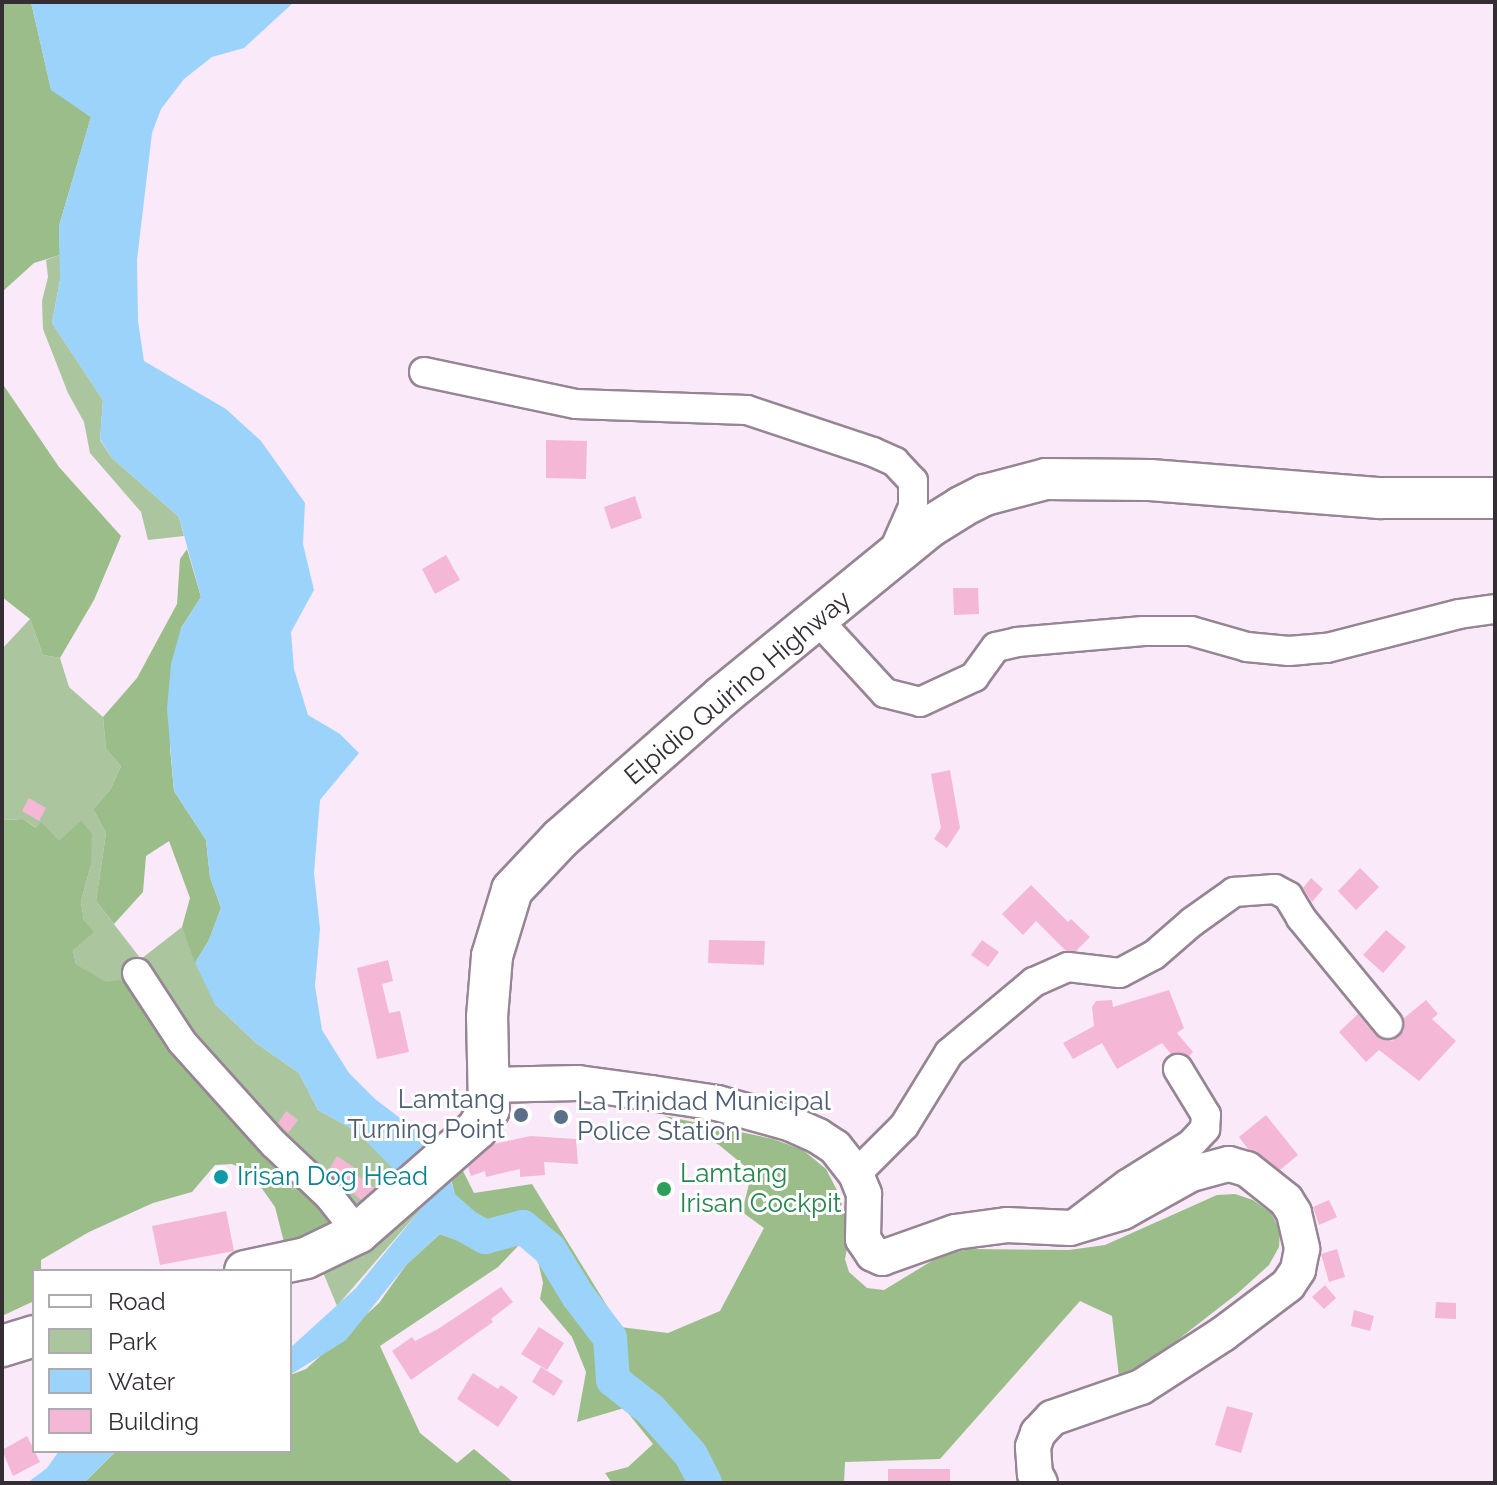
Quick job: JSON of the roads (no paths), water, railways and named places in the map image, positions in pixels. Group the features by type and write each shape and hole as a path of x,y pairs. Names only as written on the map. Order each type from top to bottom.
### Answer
{"highway":[{"name":"Elpidio Quirino Highway","path":"254,1269 306,1258 358,1233 477,1129 489,1109 492,956 512,890 592,810 816,618 931,526 961,507 985,495 1046,479 1150,480 1380,498 1495,498"},
{"path":"2,1346 32,1337"}],"main road":[{"path":"488,1085 578,1083 717,1103 789,1123 835,1147 856,1174 864,1194 863,1239 873,1254 882,1258 955,1232 1007,1225 1070,1228 1123,1212 1191,1174 1229,1164 1247,1169 1286,1200 1294,1213 1302,1249 1298,1270 1288,1285 1223,1334 1141,1387 1052,1418 1038,1433 1033,1447 1035,1474 1040,1483"}],"street":[{"path":"424,372 576,404 747,410 873,452 906,471 914,494 908,524 887,563"},
{"path":"816,618 885,693 920,702 974,677 996,647 1017,642 1144,631 1191,631 1247,647 1289,651 1327,648 1459,614 1495,609"},
{"path":"856,1174 904,1126 949,1053 1034,982 1068,967 1120,973 1154,955 1192,922 1234,892 1275,889 1288,896 1301,918 1388,1024"},
{"path":"137,973 182,1042 274,1144 329,1196 358,1233"},
{"path":"1070,1228 1127,1184 1191,1144 1205,1129 1206,1115 1178,1069"}],"water":[{"path":"31,2 294,2 244,48 212,57 184,79 161,109 152,133 137,260 138,321 144,361 226,409 261,441 305,503 303,544 314,590 291,632 294,669 308,715 340,734 359,753 320,800 314,873 320,929 315,986 322,1030 349,1073 375,1099 441,1149 455,1194 481,1217 467,1244 440,1234 406,1265 346,1340 292,1374 292,1346 356,1288 420,1210 420,1196 356,1131 318,1110 299,1073 256,1043 215,1004 195,963 209,940 221,908 210,877 206,840 174,791 167,709 171,664 181,628 201,597 179,517 112,458 100,439 103,400 52,323 60,280 59,226 91,117 51,90"},
{"path":"58,1453 114,1453 84,1483 27,1483 47,1468"}],"waterway":[{"path":"441,1212 485,1237 523,1227 550,1250 578,1296 610,1338 613,1380 651,1410 691,1455 705,1483"}],"place":[{"name":"Lamtang Turning Point","path":"521,1115"},
{"name":"La Trinidad Municipal Police Station","path":"561,1117"},
{"name":"Irisan Dog Head","path":"221,1177"},
{"name":"Lamtang Irisan Cockpit","path":"664,1189"}]}
